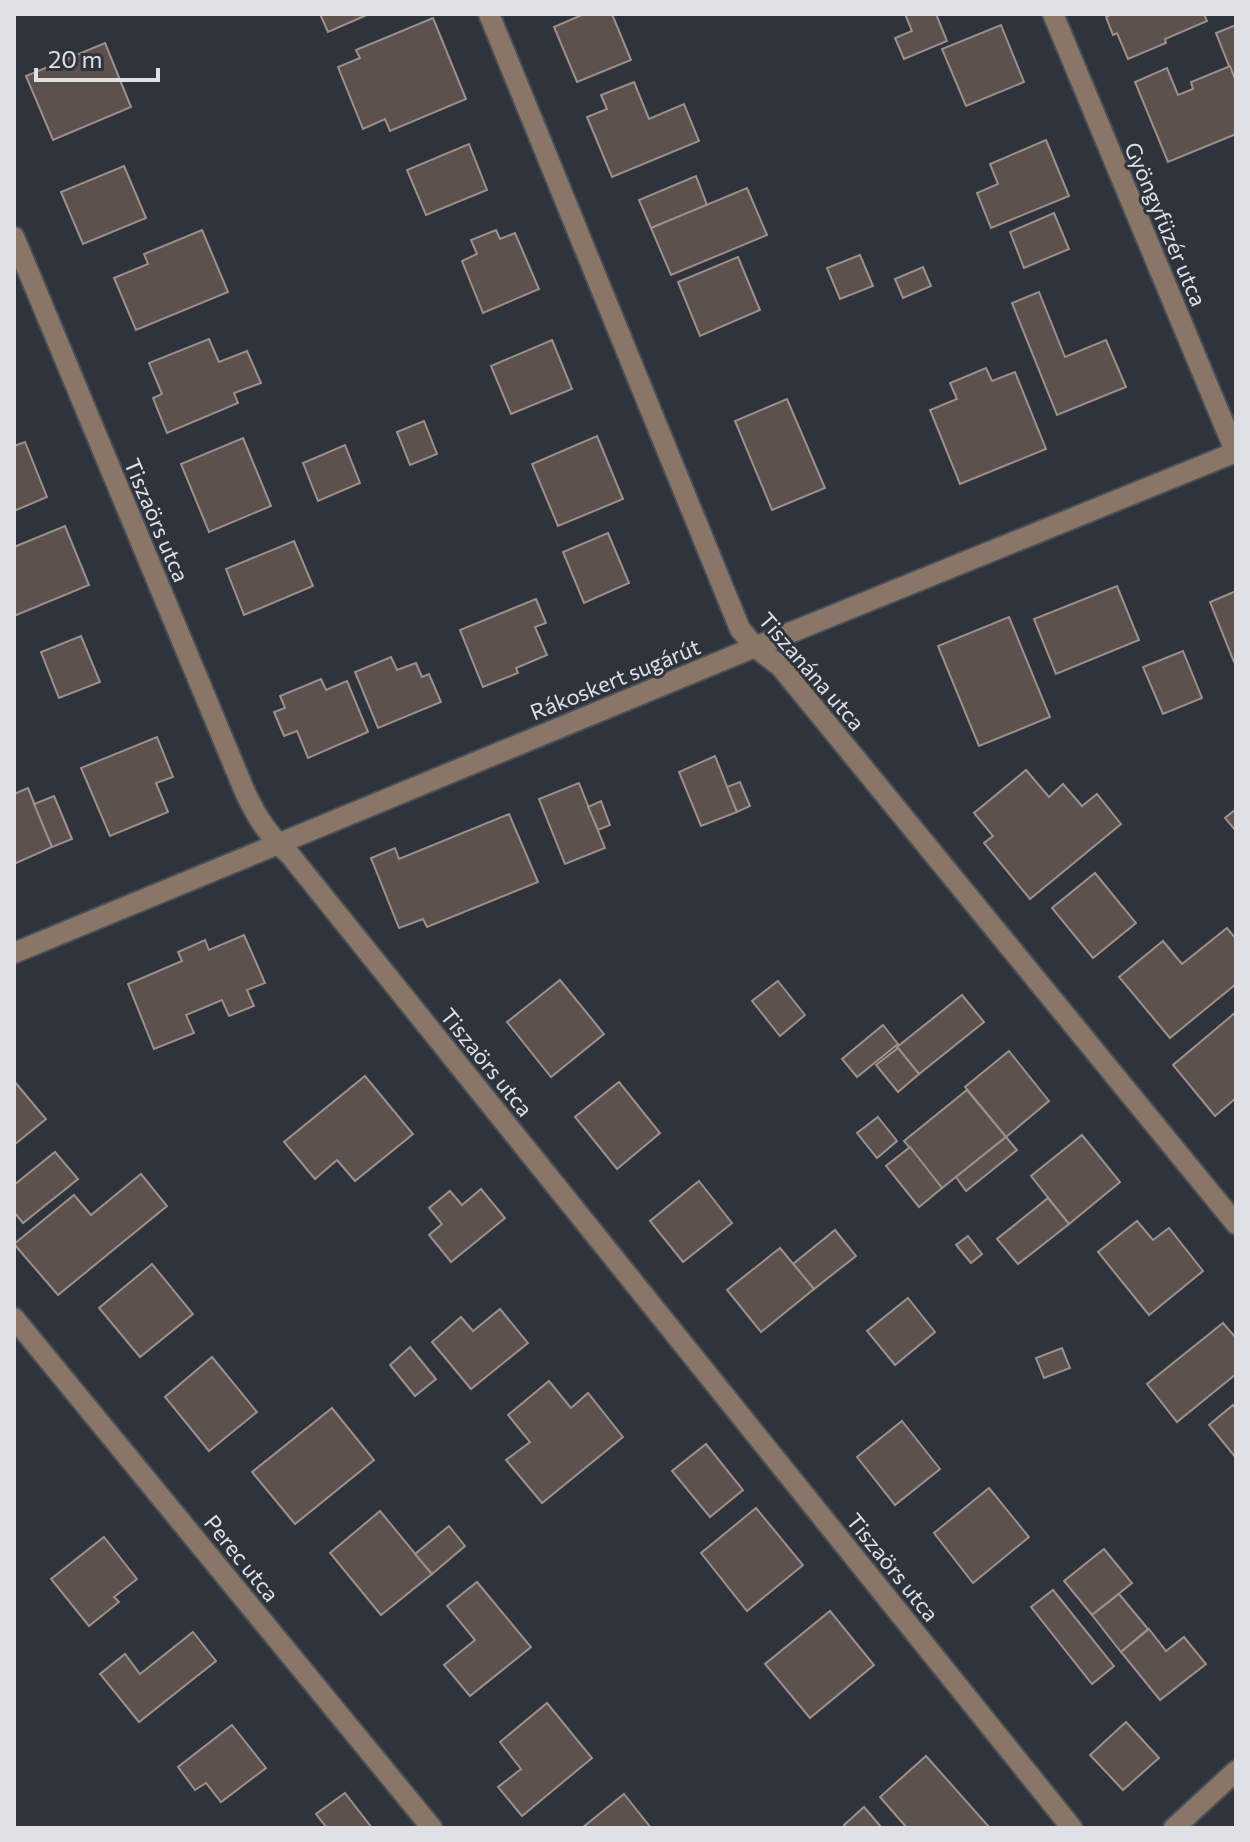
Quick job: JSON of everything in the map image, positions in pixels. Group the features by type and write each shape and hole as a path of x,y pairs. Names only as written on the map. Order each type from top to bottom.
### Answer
{"street":[{"name":"Tiszanána utca","path":"489,14 740,629 755,647 780,666 1236,1224"},
{"name":"Gyöngyfüzér utca","path":"1053,14 1236,452"},
{"name":"Tiszaörs utca","path":"14,237 258,820 290,855 1072,1828"},
{"name":"Rákoskert sugárút","path":"14,953 1236,452"},
{"name":"Perec utca","path":"14,1318 432,1828"},
{"path":"1174,1828 1236,1771"}],"building":[{"path":"320,14 369,14 328,32"},
{"path":"584,14 612,14 631,60 577,82 554,27"},
{"path":"905,14 936,14 947,41 904,59 895,38 912,31"},
{"path":"1112,14 1204,14 1207,21 1128,59 1106,17"},
{"path":"433,18 466,99 390,131 385,119 363,129 338,67 360,58 356,50"},
{"path":"1001,25 1024,82 966,106 942,49"},
{"path":"1236,25 1236,75 1233,76 1216,33"},
{"path":"105,43 131,107 53,140 26,76"},
{"path":"1230,66 1236,82 1236,134 1168,162 1135,82 1167,68 1178,95 1193,89 1191,82"},
{"path":"634,82 649,119 684,104 699,141 612,177 587,117 607,109 601,95"},
{"path":"1046,140 1069,196 991,228 977,193 998,184 990,164"},
{"path":"469,144 487,190 426,215 407,170"},
{"path":"124,166 146,218 83,244 61,192"},
{"path":"696,176 707,205 651,228 639,200"},
{"path":"747,188 767,235 671,275 651,228"},
{"path":"1054,213 1069,249 1024,268 1010,232"},
{"path":"202,230 228,292 136,330 114,278 148,264 144,254"},
{"path":"496,230 500,239 515,233 539,289 483,313 462,261 477,254 471,240"},
{"path":"860,255 873,286 840,299 827,268"},
{"path":"738,257 760,310 700,336 678,282"},
{"path":"923,267 931,286 903,298 895,279"},
{"path":"1039,292 1065,357 1106,340 1126,387 1057,415 1012,303"},
{"path":"209,339 219,362 247,351 261,383 234,393 238,403 167,433 153,398 162,394 149,363"},
{"path":"552,340 572,389 511,414 491,366"},
{"path":"986,368 992,381 1015,372 1046,449 960,484 930,410 957,399 950,383"},
{"path":"787,399 825,488 772,510 735,421"},
{"path":"424,421 437,454 410,465 397,432"},
{"path":"597,436 623,499 558,526 532,464"},
{"path":"243,438 271,506 209,532 181,464"},
{"path":"25,442 47,497 14,511 14,446"},
{"path":"345,445 360,483 318,501 303,463"},
{"path":"65,526 89,585 14,616 14,547"},
{"path":"608,533 629,583 584,603 563,552"},
{"path":"294,541 313,586 244,615 226,569"},
{"path":"1117,586 1139,640 1056,674 1034,619"},
{"path":"1236,591 1236,662 1234,662 1210,602"},
{"path":"536,599 546,623 535,627 547,655 516,668 518,673 483,687 460,630"},
{"path":"1009,617 1050,717 979,746 938,646"},
{"path":"81,636 100,682 59,698 41,652"},
{"path":"1183,651 1202,698 1163,714 1143,667"},
{"path":"391,657 397,670 416,663 422,677 429,674 441,702 378,728 355,672"},
{"path":"321,679 326,690 347,681 368,732 308,758 297,731 284,736 274,712 285,708 280,696"},
{"path":"157,737 173,777 156,783 168,812 110,836 81,768"},
{"path":"715,756 737,812 701,826 679,772"},
{"path":"1026,770 1049,797 1063,784 1082,806 1097,794 1121,824 1030,899 984,843 993,836 974,813"},
{"path":"740,782 750,806 737,812 727,787"},
{"path":"579,783 605,848 565,864 539,799"},
{"path":"28,788 52,847 14,864 14,794"},
{"path":"54,796 72,839 52,847 34,804"},
{"path":"601,801 610,825 598,830 588,807"},
{"path":"1236,809 1236,831 1225,818"},
{"path":"509,814 538,882 427,927 423,919 399,928 371,858 395,848 399,859"},
{"path":"1095,873 1136,923 1093,958 1052,908"},
{"path":"1227,928 1236,939 1236,984 1170,1038 1119,977 1163,941 1182,964"},
{"path":"244,935 265,983 247,990 254,1006 229,1016 222,1000 186,1015 194,1033 154,1049 128,984 182,961 178,952 205,940 209,950"},
{"path":"560,980 604,1034 551,1077 507,1022"},
{"path":"778,981 805,1015 780,1036 752,1001"},
{"path":"962,995 984,1022 919,1074 897,1047"},
{"path":"1236,1012 1236,1098 1215,1116 1173,1065"},
{"path":"883,1025 898,1044 857,1077 842,1059"},
{"path":"898,1048 919,1074 898,1092 876,1065"},
{"path":"1009,1051 1049,1101 1006,1137 965,1087"},
{"path":"365,1076 413,1134 355,1181 337,1160 315,1179 284,1142"},
{"path":"14,1081 46,1119 14,1145"},
{"path":"619,1082 660,1133 617,1169 575,1117"},
{"path":"967,1090 1006,1137 942,1188 904,1141"},
{"path":"878,1117 897,1141 877,1158 857,1133"},
{"path":"1082,1135 1120,1182 1069,1224 1031,1176"},
{"path":"1006,1137 1017,1150 966,1191 956,1177"},
{"path":"910,1147 942,1188 919,1207 886,1166"},
{"path":"55,1152 78,1179 23,1223 14,1212 14,1185"},
{"path":"141,1174 167,1206 58,1295 14,1244 74,1195 91,1215"},
{"path":"699,1181 732,1223 683,1262 650,1221"},
{"path":"481,1189 505,1218 451,1262 429,1235 442,1224 429,1208 450,1191 462,1205"},
{"path":"1048,1198 1069,1224 1018,1264 997,1239"},
{"path":"1137,1221 1153,1240 1169,1228 1203,1271 1149,1315 1098,1252"},
{"path":"835,1230 856,1256 814,1289 793,1264"},
{"path":"968,1236 982,1254 971,1263 956,1245"},
{"path":"780,1248 814,1289 761,1332 727,1290"},
{"path":"152,1264 193,1314 140,1357 99,1308"},
{"path":"908,1298 935,1332 895,1365 867,1331"},
{"path":"500,1309 528,1343 471,1389 432,1342 461,1317 473,1331"},
{"path":"1223,1323 1236,1338 1236,1374 1177,1422 1147,1384"},
{"path":"410,1347 436,1379 415,1396 390,1365"},
{"path":"1062,1348 1070,1368 1044,1378 1036,1358"},
{"path":"212,1357 257,1412 209,1451 165,1397"},
{"path":"549,1381 571,1408 588,1393 623,1437 542,1503 506,1460 530,1442 508,1415"},
{"path":"1233,1405 1236,1409 1236,1458 1209,1425"},
{"path":"332,1408 374,1460 295,1524 252,1472"},
{"path":"902,1421 940,1469 895,1505 857,1457"},
{"path":"706,1444 743,1490 710,1517 672,1471"},
{"path":"989,1488 1029,1537 973,1583 934,1533"},
{"path":"756,1508 803,1565 747,1611 701,1553"},
{"path":"380,1511 432,1574 381,1615 330,1553"},
{"path":"449,1526 465,1546 432,1574 415,1554"},
{"path":"104,1537 137,1579 114,1597 119,1602 89,1626 51,1579"},
{"path":"1104,1549 1132,1583 1092,1615 1064,1581"},
{"path":"477,1582 531,1647 470,1696 444,1665 475,1640 447,1606"},
{"path":"1053,1590 1114,1666 1092,1684 1031,1607"},
{"path":"1119,1594 1148,1629 1121,1652 1092,1615"},
{"path":"830,1611 874,1665 810,1718 765,1664"},
{"path":"1149,1629 1166,1651 1184,1637 1206,1664 1160,1700 1121,1652"},
{"path":"193,1632 216,1661 139,1722 100,1674 125,1654 140,1674"},
{"path":"547,1703 592,1758 522,1816 498,1787 521,1769 500,1742"},
{"path":"1126,1722 1159,1758 1123,1790 1090,1755"},
{"path":"232,1725 266,1768 221,1802 206,1783 195,1790 178,1767"},
{"path":"926,1756 990,1828 907,1828 880,1797"},
{"path":"345,1793 372,1828 327,1828 316,1814"},
{"path":"624,1794 651,1828 582,1828"},
{"path":"864,1807 882,1828 846,1828 844,1825"}]}
